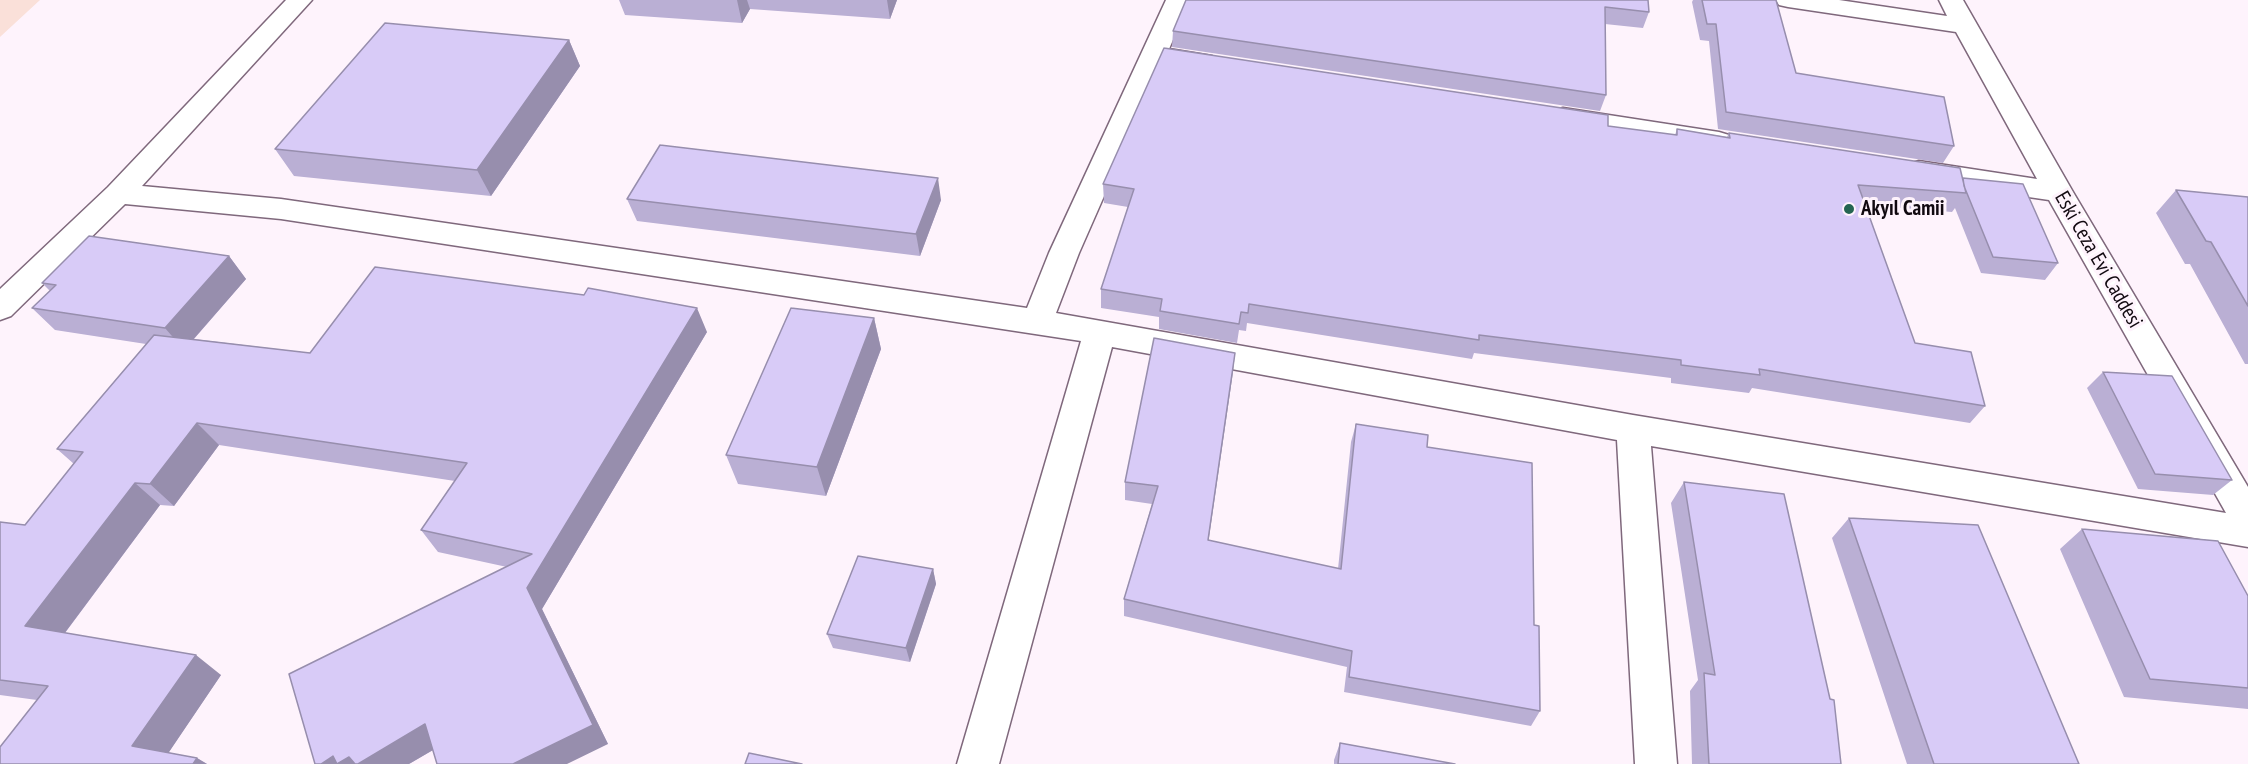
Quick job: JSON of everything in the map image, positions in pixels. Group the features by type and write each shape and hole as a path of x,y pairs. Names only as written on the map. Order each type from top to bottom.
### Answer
{"street":[{"path":"0,308 118,194 300,0"},
{"path":"1037,321 1152,54 1178,0"},
{"path":"1788,0 1958,13"},
{"name":"Eski Ceza Evi Caddesi","path":"1958,13 2058,192 2248,519"},
{"path":"1152,54 1222,65"},
{"path":"1540,114 1741,144"},
{"path":"1894,167 2058,192"},
{"path":"118,194 281,209 1037,321 1633,429 2248,532"},
{"path":"978,764 1100,331"},
{"path":"1633,429 1656,764"}],"shaded area":[{"path":"0,0 40,0 0,37"}],"building":[{"path":"1186,0 1648,0 1649,12 1605,7 1606,95 1173,31"},
{"path":"1702,0 1776,0 1796,73 1944,97 1954,146 1726,112 1716,24 1707,24"},
{"path":"385,23 569,40 477,170 275,149"},
{"path":"1164,48 1608,115 1608,126 1677,135 1677,129 1730,138 1729,133 1960,168 1966,193 1858,185 1915,343 1971,352 1985,406 1759,369 1760,375 1681,365 1681,360 1479,335 1479,340 1249,304 1248,313 1241,312 1239,324 1160,311 1162,299 1101,289 1134,189 1103,184"},
{"path":"660,145 938,178 916,234 627,199"},
{"path":"1963,178 2023,184 2058,263 1993,257 1964,186"},
{"path":"2176,190 2248,197 2248,306 2211,242 2206,241"},
{"path":"89,236 229,256 165,328 32,308 56,285 42,283"},
{"path":"375,267 584,295 588,288 697,308 527,588 593,725 513,764 437,764 425,724 358,764 355,764 349,757 337,764 333,756 321,764 315,764 289,674 532,554 421,530 467,463 197,423 150,484 135,483 25,626 196,655 132,746 197,758 193,764 0,764 0,747 48,686 0,680 0,522 25,525 83,452 57,449 154,335 310,353"},
{"path":"791,308 874,318 817,467 726,455"},
{"path":"1154,338 1235,353 1208,540 1341,569 1356,424 1428,435 1427,447 1532,463 1534,625 1539,626 1540,711 1349,677 1352,651 1124,599 1158,486 1125,482"},
{"path":"2103,372 2172,376 2232,480 2155,474"},
{"path":"1684,482 1784,494 1830,699 1834,700 1841,764 1709,764 1704,673 1715,675"},
{"path":"1849,518 1978,525 2079,764 1934,764"},
{"path":"2082,529 2218,541 2248,596 2248,688 2150,679"},
{"path":"858,556 933,569 906,648 827,634"},
{"path":"1340,743 1455,764 1338,764"},
{"path":"749,753 802,764 745,764"}],"place":[{"name":"Akyıl Camii","path":"1849,209"}]}
